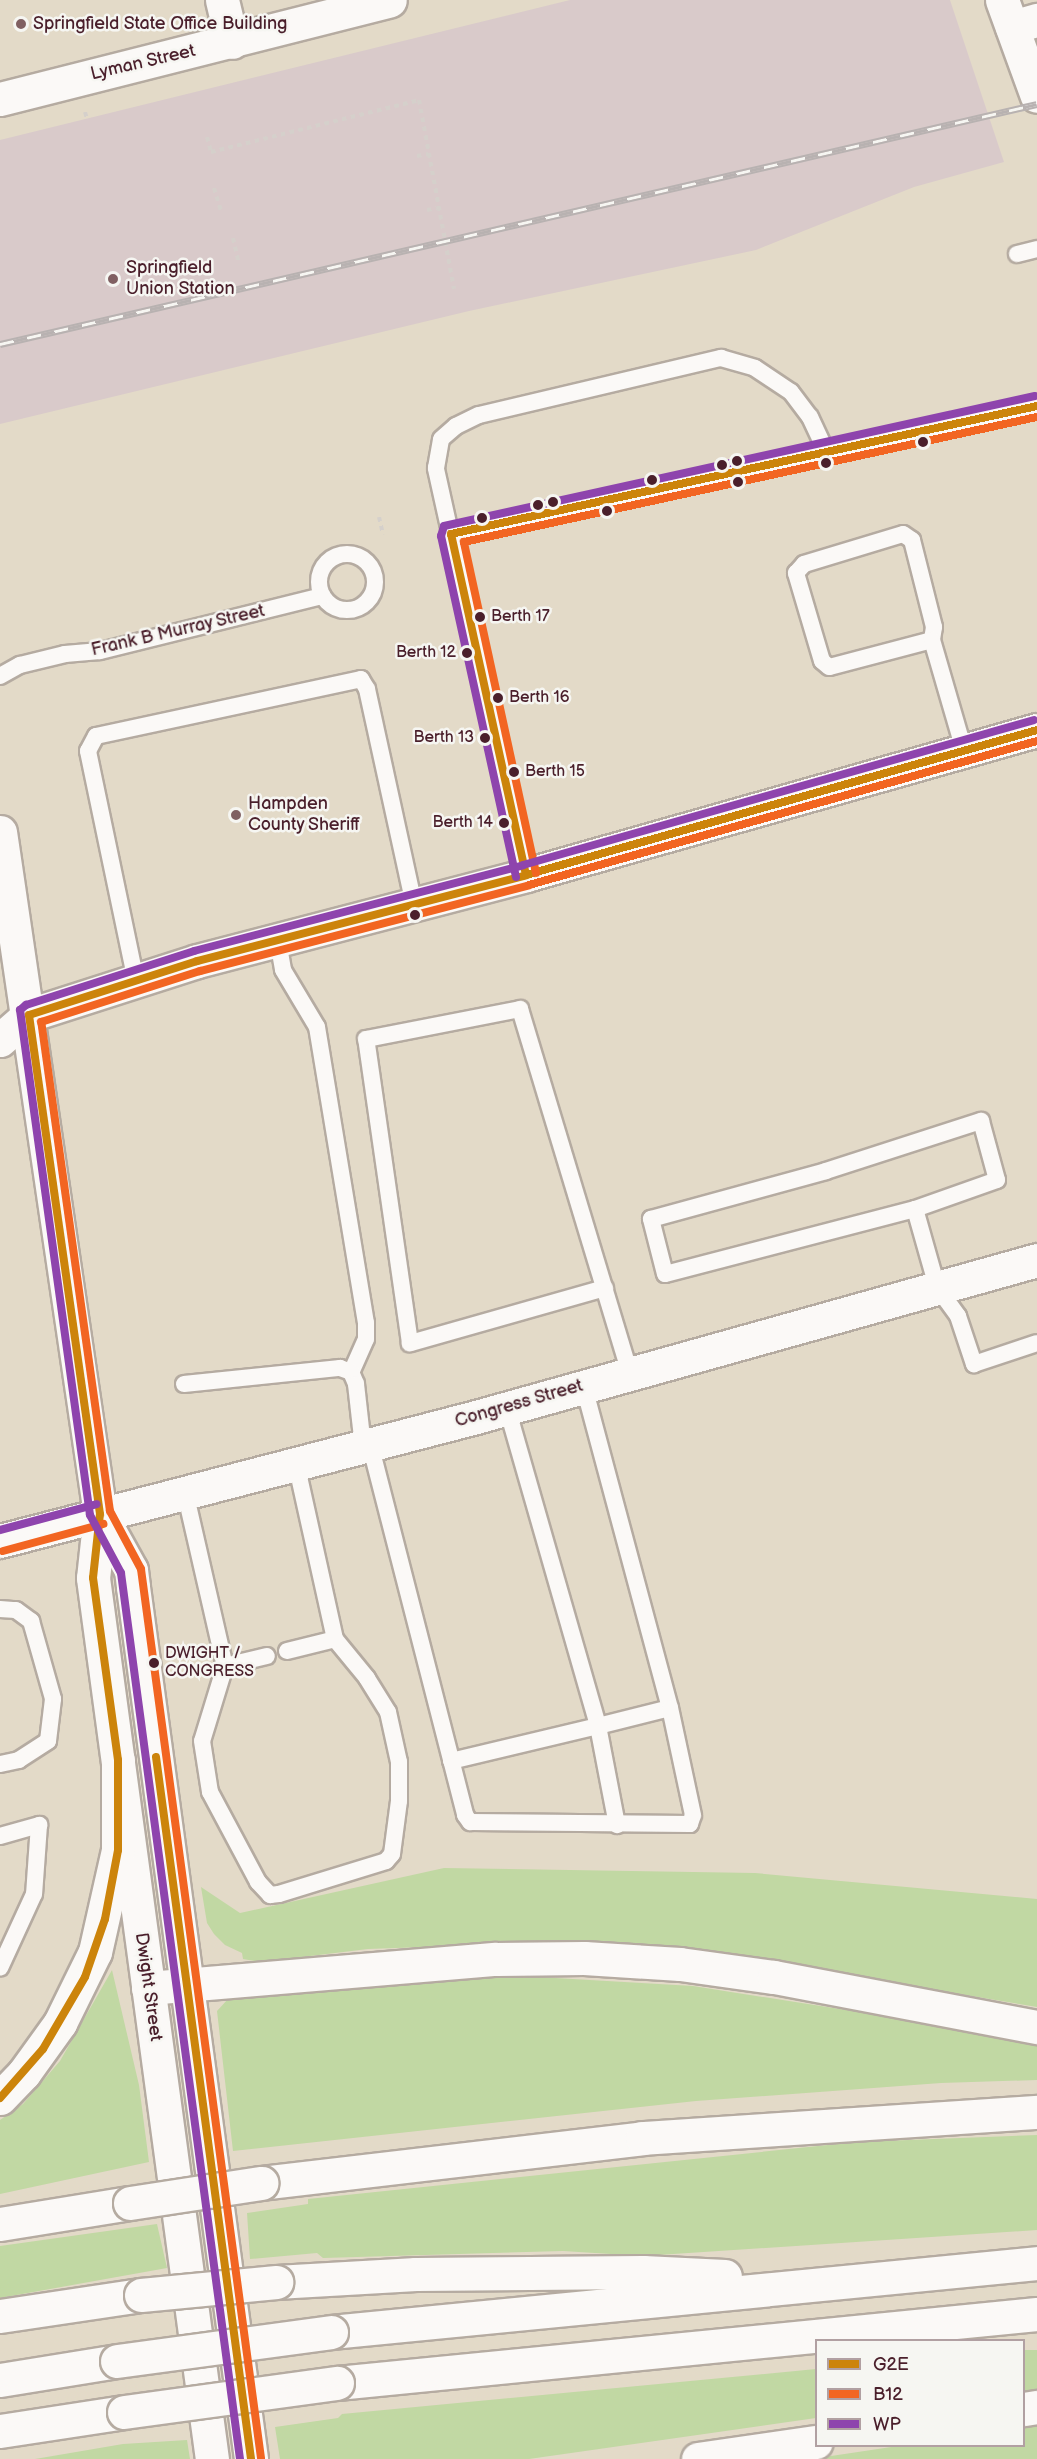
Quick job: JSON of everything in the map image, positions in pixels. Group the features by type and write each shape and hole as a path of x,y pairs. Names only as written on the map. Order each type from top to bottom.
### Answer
{"main road":[{"path":"222,0 232,42"},
{"name":"Lyman Street","path":"0,99 232,42 390,0"},
{"path":"1017,16 1037,96"},
{"path":"0,1040 14,1012 526,875 1037,730"},
{"name":"Dwight Street","path":"0,832 14,1012 100,1514 93,1578 212,2459"},
{"name":"Congress Street","path":"0,1541 507,1408 1037,1260"},
{"name":"Dwight Street","path":"100,1514 131,1570 251,2459"},
{"path":"0,2098 54,2031 95,1952 118,1850 118,1760"},
{"path":"148,1988 496,1959 584,1958 680,1964 774,1977 1037,2027"},
{"path":"0,2224 261,2183 653,2137 1037,2112"},
{"path":"0,2380 117,2361 331,2332 1037,2264"},
{"path":"0,2316 141,2295 370,2274 643,2272 820,2284"},
{"path":"0,2431 337,2383 523,2361 1037,2314"},
{"path":"698,2459 815,2442"}],"lane":[{"path":"1017,254 1037,249"},
{"path":"526,875 436,468 441,439 456,426 479,415 721,358 755,368 791,392 810,417 826,452"},
{"path":"451,534 1037,406"},
{"path":"932,640 829,667 822,661 796,573 804,564 903,534 912,540 934,627 932,640 964,750"},
{"name":"Frank B Murray Street","path":"0,676 20,665 65,654 100,651 322,596"},
{"path":"136,981 88,751 96,736 361,679 368,688 414,904"},
{"path":"278,941 283,970 317,1027 366,1323 366,1339 351,1372 356,1384 366,1445 451,1761 470,1822 690,1824 693,1815 670,1708 584,1386"},
{"path":"605,1288 410,1343 366,1038 520,1009 605,1288 630,1373"},
{"path":"981,1122 997,1180 915,1209 665,1274 651,1219 826,1171 981,1122"},
{"path":"915,1209 937,1287 958,1316 974,1364 1037,1343"},
{"path":"184,1384 340,1368 351,1372"},
{"path":"507,1408 598,1726 616,1825"},
{"path":"185,1492 225,1666 202,1742 210,1792 258,1882 270,1895 279,1894 378,1866 392,1854 399,1801 399,1762 388,1712 367,1678 335,1639 296,1463"},
{"path":"0,1609 16,1610 30,1621 53,1699 48,1741 19,1760 0,1764"},
{"path":"287,1651 335,1639"},
{"path":"225,1666 267,1656"},
{"path":"451,1761 670,1708"},
{"path":"0,1836 39,1825 34,1894 0,1968"}],"path":[{"path":"207,137 211,152 419,100 437,208 454,289"},
{"path":"85,112 87,119"},
{"path":"417,156 428,154"},
{"path":"214,188 221,211"},
{"path":"427,210 437,208"},
{"path":"233,238 239,264"},
{"path":"379,517 383,535"}],"shaded area":[{"path":"570,0 950,0 1004,162 914,187 756,250 469,311 0,424 0,140"}],"green space":[{"path":"444,1868 755,1873 1037,1899 1037,2007 810,1969 453,1946 368,1949 261,1962 243,1959 242,1953 225,1945 214,1934 207,1923 201,1887 240,1913"},
{"path":"112,1970 139,2085 149,2162 0,2194 0,2120 23,2104 60,2061"},
{"path":"521,1976 693,1986 1037,2040 1037,2080 941,2083 696,2101 233,2151 217,2011 228,1999 451,1977"},
{"path":"1037,2135 1037,2230 643,2256 563,2251 323,2258 317,2253 250,2259 247,2213 308,2204 308,2199 857,2142"},
{"path":"157,2224 167,2268 0,2298 0,2246"},
{"path":"1025,2350 1037,2350 1037,2391 1025,2391"},
{"path":"815,2369 815,2418 529,2459 280,2459 275,2427 338,2418 342,2414"},
{"path":"1037,2424 1037,2459 811,2459 891,2447 1025,2447 1025,2426"},
{"path":"187,2440 190,2459 35,2459 123,2444"}],"railway":[{"path":"0,344 1037,104"}],"transit line":[{"name":"WP","path":"516,877 441,536 444,526 1035,396"},
{"name":"G2E","path":"526,875 451,534 1037,406"},
{"name":"B12","path":"536,873 464,542 1037,417"},
{"name":"WP","path":"240,2459 121,1573 90,1515 20,1010 26,1005 194,951 523,865 1034,720"},
{"name":"G2E","path":"0,2098 43,2049 85,1977 105,1919 118,1850 118,1760 93,1578 100,1514 29,1015 197,961 526,875 1037,730"},
{"name":"B12","path":"261,2458 141,1569 110,1511 41,1022 200,971 529,885 1037,741"},
{"name":"WP","path":"0,1530 97,1504"},
{"name":"B12","path":"3,1551 103,1524"},
{"name":"G2E","path":"156,1757 251,2459"}],"place":[{"name":"Springfield State Office Building","path":"21,24"},
{"name":"Springfield Union Station","path":"113,279"},
{"name":"Berth 17","path":"480,617"},
{"name":"Berth 12","path":"467,653"},
{"name":"Berth 16","path":"498,698"},
{"name":"Berth 13","path":"485,738"},
{"name":"Berth 15","path":"514,772"},
{"name":"Hampden County Sheriff","path":"236,815"},
{"name":"Berth 14","path":"504,823"},
{"name":"DWIGHT / CONGRESS","path":"154,1663"}]}
